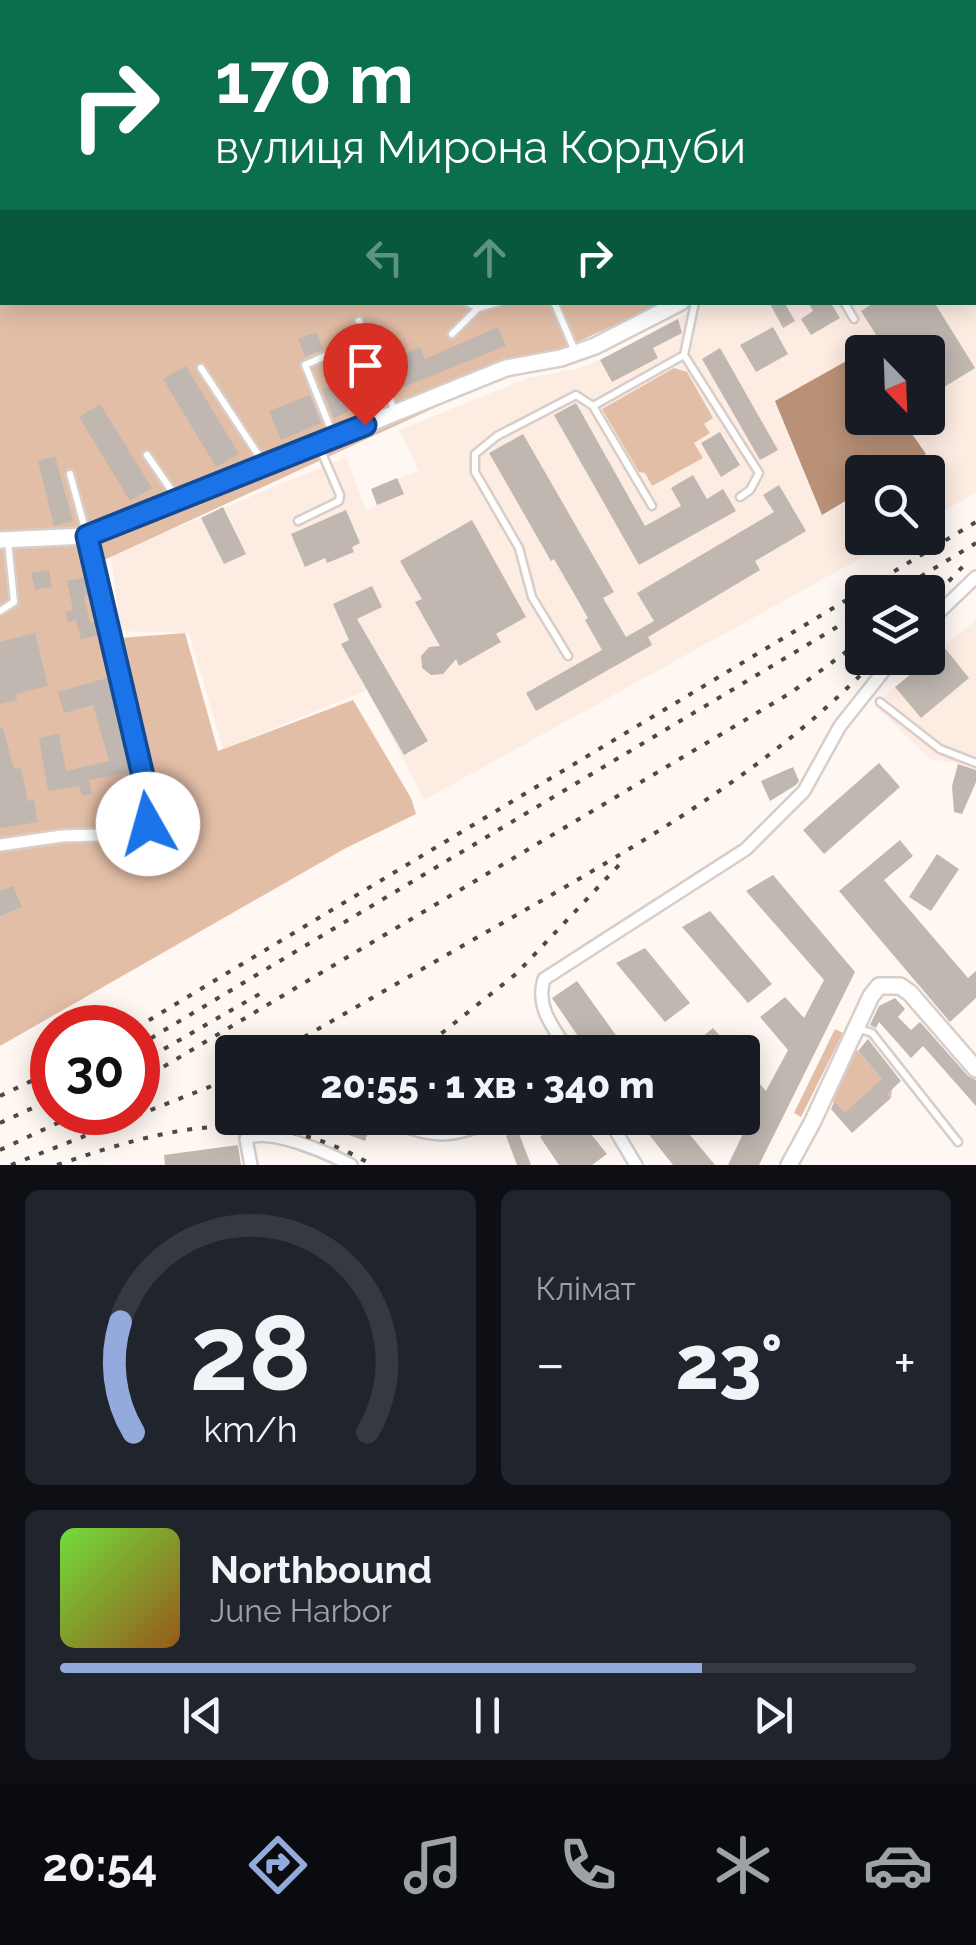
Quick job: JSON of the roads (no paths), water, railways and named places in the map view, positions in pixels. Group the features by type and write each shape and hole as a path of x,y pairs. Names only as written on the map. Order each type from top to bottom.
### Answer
{"street":[{"path":"4,540 87,536 506,368 576,352 675,305"},
{"path":"0,845 62,836 134,834 148,824 150,806 87,536"},
{"path":"945,607 976,577"},
{"path":"559,1035 542,1008 544,978 760,836 804,790 840,726 880,675"},
{"path":"789,1165 879,986 890,984 910,993 976,1069"},
{"path":"251,1165 246,1140 254,1135 294,1141 351,1165"},
{"path":"618,1135 636,1165"}],"lane":[{"path":"472,305 478,308"},
{"path":"452,334 478,308 488,305"},
{"path":"555,305 576,352"},
{"path":"694,305 684,355 759,473 750,490 740,497"},
{"path":"846,305 854,320"},
{"path":"359,320 396,413"},
{"path":"335,438 305,365 338,350"},
{"path":"593,406 684,355"},
{"path":"201,368 265,466"},
{"path":"568,656 532,597 518,548 475,472 475,454 497,436 576,395 593,406 652,506"},
{"path":"298,521 340,501 318,444"},
{"path":"147,456 178,501"},
{"path":"70,474 87,536"},
{"path":"0,611 14,602 4,540"},
{"path":"880,702 940,749 976,763"},
{"path":"856,1028 872,1034 958,1142"},
{"path":"422,1135 442,1139 462,1135"}],"railway":[{"path":"160,1014 976,522"},
{"path":"923,575 976,543"},
{"path":"945,585 969,560"},
{"path":"160,1033 845,622"},
{"path":"160,1069 792,692 845,653"},
{"path":"308,1035 675,820 801,729 860,675"},
{"path":"439,1035 516,974 620,864"},
{"path":"160,1051 263,992"},
{"path":"0,1096 30,1082"},
{"path":"11,1165 215,1085"},
{"path":"0,1123 30,1109"},
{"path":"57,1165 138,1140 216,1127 293,1133 332,1145 372,1165"},
{"path":"0,1150 32,1135"}]}
